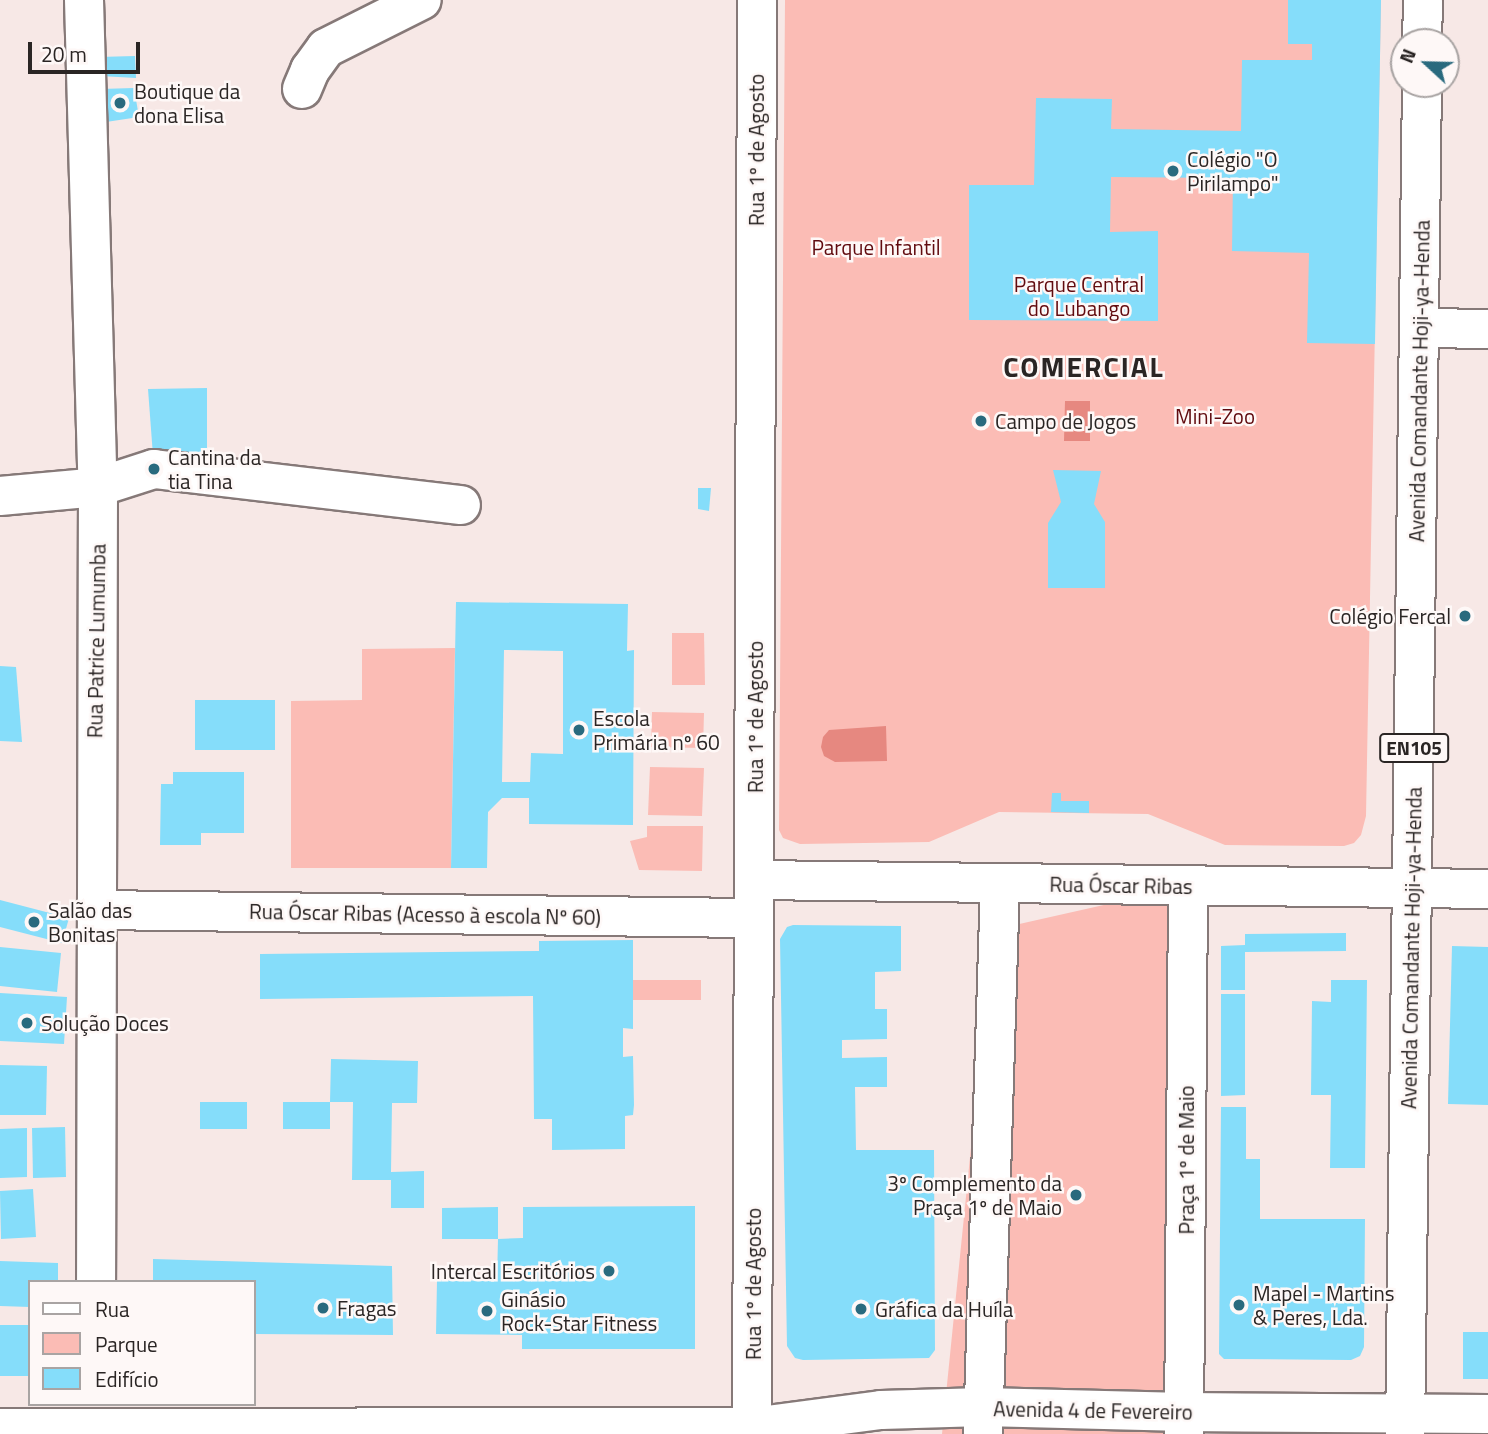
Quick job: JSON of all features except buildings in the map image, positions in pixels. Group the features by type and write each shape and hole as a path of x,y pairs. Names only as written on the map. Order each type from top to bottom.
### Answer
{"main road":[{"name":"Rua Patrice Lumumba","path":"84,0 98,487 96,1280"},
{"path":"302,89 310,70 326,48 422,0"},
{"name":"Rua 1º de Agosto","path":"752,1430 757,0"},
{"path":"1422,28 1423,0"},
{"name":"Avenida Comandante Hoji-ya-Henda","path":"1405,1423 1422,98"},
{"path":"1420,328 1488,329"},
{"path":"4,491 98,487 154,469 461,505"},
{"name":"Rua Óscar Ribas","path":"754,880 1488,889"},
{"path":"983,1420 1000,883"},
{"name":"Praça 1º de Maio","path":"1184,1423 1188,886"},
{"name":"Rua Óscar Ribas (Acesso à escola Nº 60)","path":"95,910 754,918"},
{"name":"Avenida 4 de Fevereiro","path":"752,1430 881,1410 983,1420 1184,1423 1405,1423 1488,1414"},
{"path":"0,1428 97,1422 382,1430 752,1430 804,1434"}],"green space":[{"name":"Parque Central do Lubango","path":"785,0 1381,0 1366,816 1361,835 1354,843 1344,846 1225,845 1148,814 999,812 929,842 800,844 783,838 779,830"},
{"path":"672,633 704,633 705,685 672,685"},
{"path":"455,648 451,868 291,868 291,701 362,700 362,649"},
{"path":"652,712 704,713 703,748 651,747"},
{"path":"650,767 704,768 702,816 648,815"},
{"path":"647,826 703,826 702,871 639,870 630,841 647,837"},
{"path":"1188,886 1194,1434 942,1434 993,930"},
{"path":"633,980 701,980 701,1000 633,1000"}],"shaded area":[{"path":"1065,401 1090,401 1090,441 1064,441"},
{"path":"886,726 887,761 835,762 824,756 821,747 823,737 829,730"}],"place":[{"name":"Boutique da dona Elisa","path":"120,103"},
{"name":"Colégio \"O Pirilampo\"","path":"1173,171"},
{"name":"Campo de Jogos","path":"981,421"},
{"name":"Cantina da tia Tina","path":"154,469"},
{"name":"Colégio Fercal","path":"1465,616"},
{"name":"Escola Primária nº 60","path":"579,730"},
{"name":"Salão das Bonitas","path":"34,922"},
{"name":"Solução Doces","path":"27,1023"},
{"name":"3º Complemento da Praça 1º de Maio","path":"1076,1195"},
{"name":"Intercal Escritórios","path":"609,1271"},
{"name":"Mapel - Martins & Peres, Lda.","path":"1239,1305"},
{"name":"Fragas","path":"323,1308"},
{"name":"Gráfica da Huíla","path":"861,1309"},
{"name":"Ginásio Rock-Star Fitness","path":"487,1311"}],"district":[{"name":"COMERCIAL","path":"1084,367"}],"park label":[{"name":"Parque Infantil","path":"876,247"},
{"name":"Mini-Zoo","path":"1215,416"}]}
